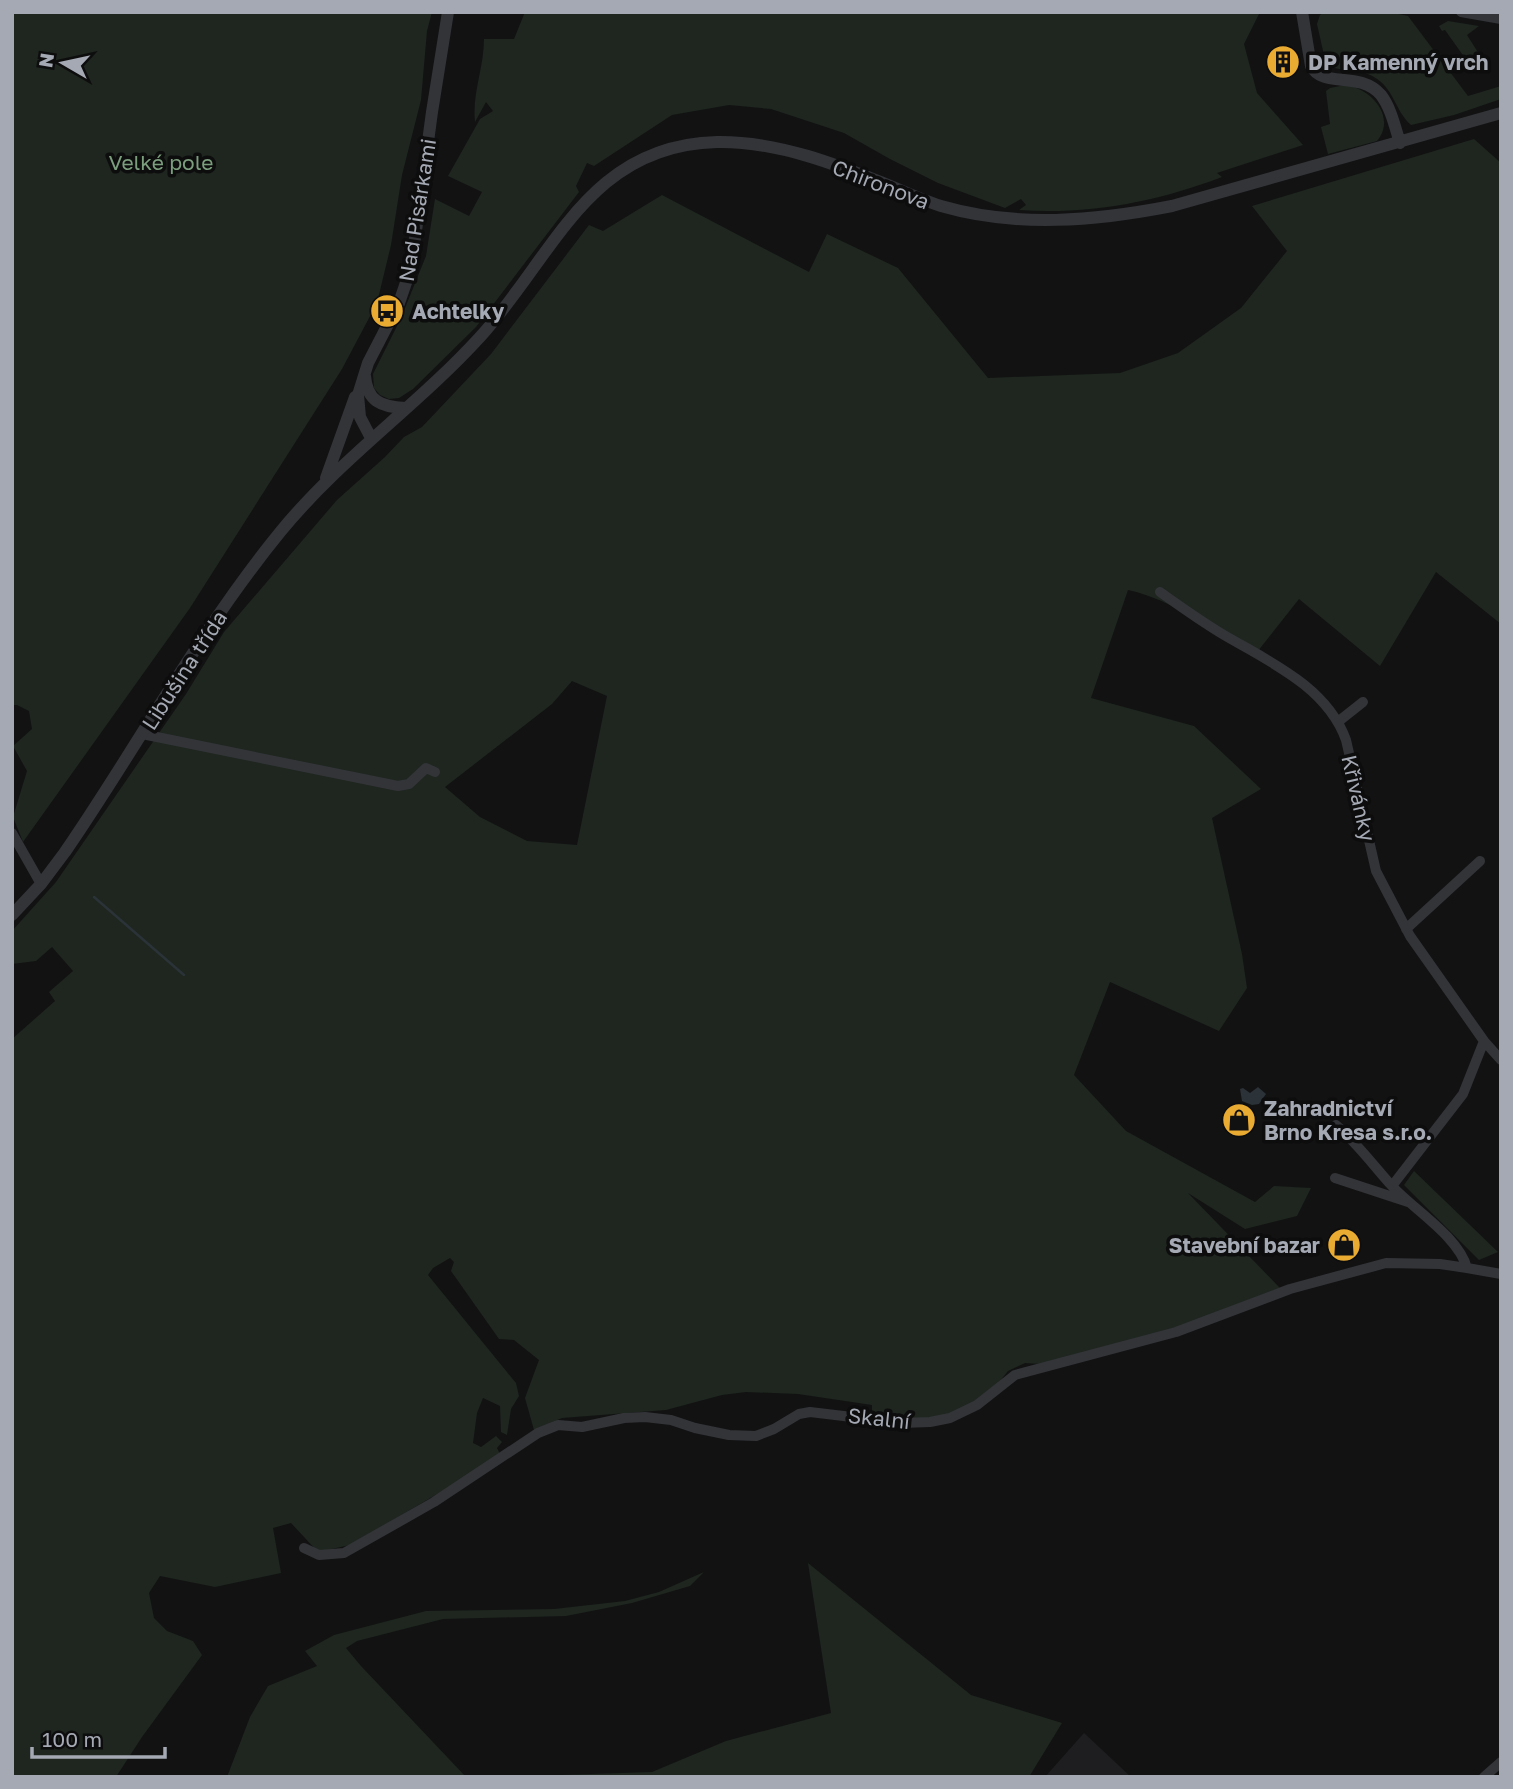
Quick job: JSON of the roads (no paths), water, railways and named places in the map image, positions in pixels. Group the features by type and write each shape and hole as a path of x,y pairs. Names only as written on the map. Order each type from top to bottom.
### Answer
{"street":[{"name":"Nad Pisárkami","path":"371,438 357,406 365,371 400,303 411,268 448,12"},
{"path":"1302,12 1311,66 1318,75 1356,80 1374,89 1386,103 1399,143"},
{"path":"1461,12 1501,19"},
{"name":"Chironova","path":"371,438 482,335 590,195 628,166 667,149 718,142 768,146 848,170 937,205 975,215 1031,221 1118,216 1172,206 1501,113"},
{"path":"365,371 367,389 373,400 384,406 405,408"},
{"path":"321,488 331,469 365,371"},
{"name":"Libušina třída","path":"12,915 41,884 81,829 241,584 282,530 371,438"},
{"name":"Křivánky","path":"1160,593 1280,667 1325,704 1339,721 1346,740 1376,871 1406,929 1484,1041 1501,1060"},
{"path":"1339,721 1363,702"},
{"path":"142,734 398,786 409,784 426,768 435,772"},
{"path":"12,833 41,884"},
{"path":"1406,929 1480,861"},
{"path":"1392,1186 1463,1094 1484,1041"},
{"path":"1336,1125 1349,1136 1392,1186 1461,1251 1467,1268"},
{"path":"1335,1178 1410,1203"},
{"name":"Skalní","path":"304,1548 318,1555 344,1553 434,1502 538,1433 558,1425 582,1427 624,1418 645,1417 671,1420 729,1435 756,1436 799,1414 810,1412 902,1423 930,1422 964,1413 1015,1375 1175,1332 1290,1289 1386,1264 1440,1264 1501,1274"},
{"path":"1484,1777 1501,1762"}],"waterway":[{"path":"94,897 184,975"}],"place":[{"name":"DP Kamenný vrch","path":"1283,62"},
{"name":"Achtelky","path":"387,311"},
{"name":"Zahradnictví Brno Kresa s.r.o.","path":"1239,1120"},
{"name":"Stavební bazar","path":"1344,1245"}],"park label":[{"name":"Velké pole","path":"161,162"}]}
